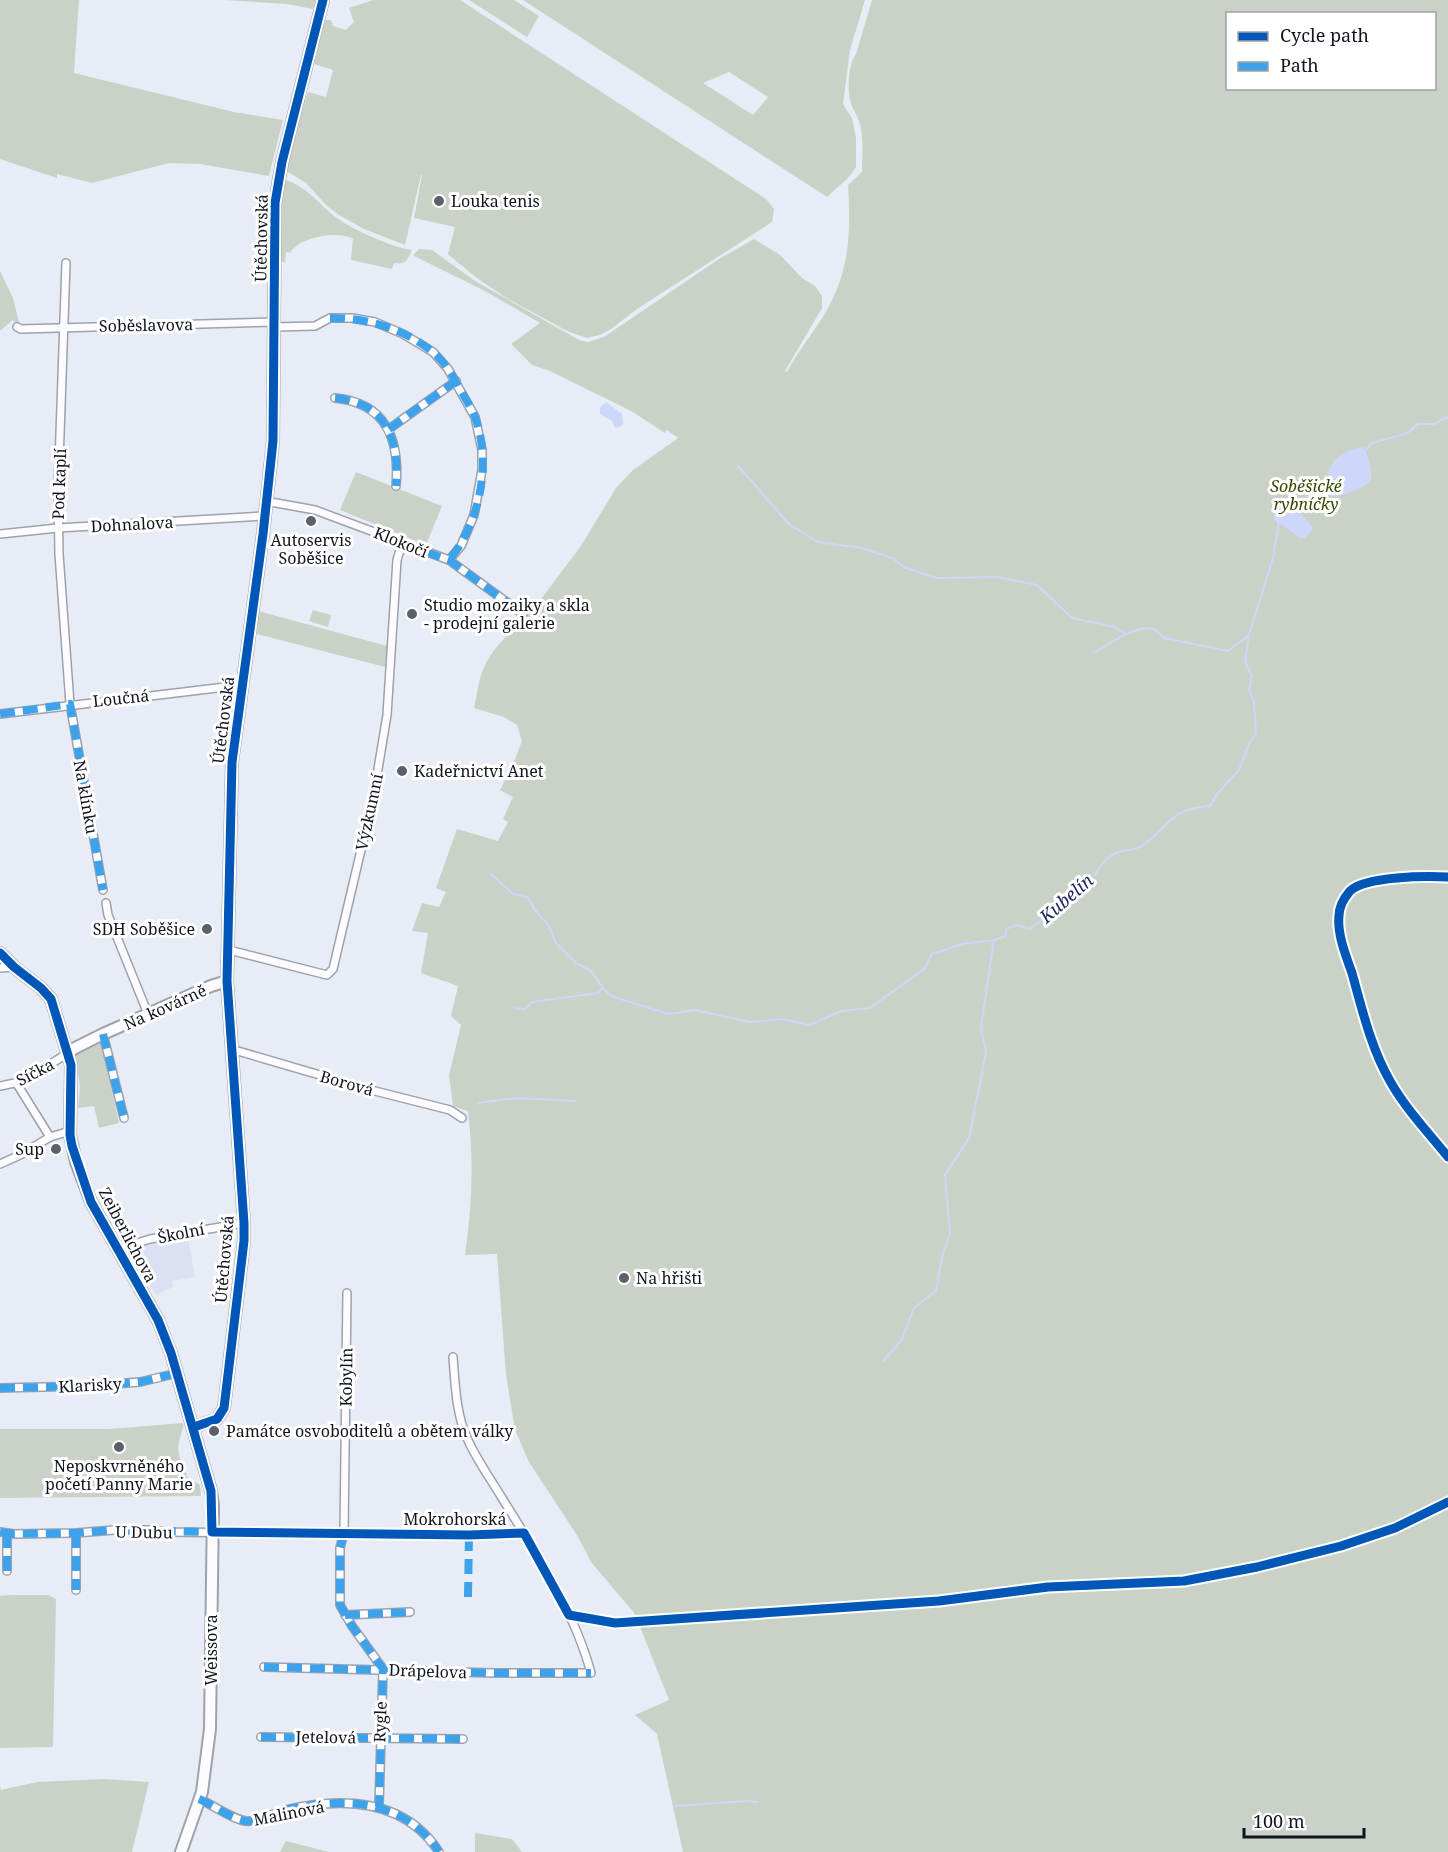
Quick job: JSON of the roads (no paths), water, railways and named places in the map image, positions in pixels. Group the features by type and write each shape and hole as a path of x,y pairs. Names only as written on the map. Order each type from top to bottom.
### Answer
{"street":[{"name":"Útěchovská","path":"194,1427 217,1419 224,1408 244,1241 227,981 232,762 273,441 275,221 278,179 322,2"},
{"name":"Pod kaplí","path":"66,263 58,528 63,628 70,704"},
{"name":"Soběslavova","path":"17,327 21,329 315,326 330,318 352,318 375,322 404,334 433,352 456,381 475,417 482,450 482,470 474,515 461,546 449,560"},
{"path":"389,429 456,381"},
{"path":"335,398 358,403 367,408 378,416 389,429 396,455 396,486"},
{"name":"Klokočí","path":"266,501 315,510 449,560 523,614"},
{"name":"Dohnalova","path":"0,534 58,528 264,516"},
{"name":"Výzkumní","path":"229,950 327,975 333,969 373,799 387,715 397,560 402,543"},
{"name":"Loučná","path":"0,714 242,685"},
{"name":"Na klínku","path":"70,704 103,890"},
{"path":"106,903 108,915 148,1014"},
{"name":"Zeiberlichova","path":"0,953 51,999 68,1053 72,1077 70,1131 72,1146 91,1202 158,1320 178,1373 207,1476"},
{"path":"0,968 14,968"},
{"name":"Na kovárně","path":"68,1053 103,1034 227,981"},
{"name":"Na kovárně","path":"103,1034 124,1118"},
{"name":"Borová","path":"231,1049 371,1090 450,1110 462,1118"},
{"name":"Síčka","path":"0,1086 17,1084 31,1078 68,1053"},
{"path":"17,1084 50,1137"},
{"path":"0,1164 50,1137 70,1131"},
{"name":"Školní","path":"118,1250 150,1239 244,1223"},
{"name":"Kobylín","path":"344,1533 347,1293"},
{"path":"453,1357 455,1388 467,1438 524,1533"},
{"name":"Klarisky","path":"0,1388 140,1382 178,1373"},
{"name":"Weissova","path":"181,1852 200,1798 210,1729 213,1499 207,1476"},
{"name":"U Dubu","path":"7,1571 3,1532 100,1533 114,1530 212,1532"},
{"name":"Mokrohorská","path":"212,1532 469,1535 524,1533 581,1640 591,1673"},
{"path":"76,1533 76,1590"},
{"path":"344,1533 340,1548 340,1605 383,1669"},
{"path":"345,1615 410,1612"},
{"path":"569,1615 615,1623 649,1621"},
{"name":"Drápelova","path":"264,1667 591,1673"},
{"name":"Rygle","path":"379,1806 379,1738 383,1669"},
{"name":"Jetelová","path":"261,1737 463,1739"},
{"name":"Malinová","path":"200,1798 249,1822 283,1811 310,1806 347,1804 379,1806 398,1814 414,1825 424,1833 439,1852"}],"water":[{"path":"606,402 622,414 623,424 618,428 615,428 612,421 600,414 600,407"},
{"path":"1363,447 1371,472 1371,479 1368,483 1337,496 1327,495 1324,486 1333,463 1344,453"},
{"path":"1280,506 1290,507 1307,520 1313,529 1306,538 1300,538 1273,519"}],"waterway":[{"name":"Kubelín","path":"1364,452 1372,443 1409,432 1418,424 1435,424 1448,418"},
{"path":"738,466 789,524 818,542 862,548 894,559 903,567 937,578 997,577 1037,585 1072,618 1115,627 1126,634 1143,628 1154,629 1164,638 1228,651 1249,635"},
{"name":"Kubelín","path":"1288,507 1326,488"},
{"name":"Kubelín","path":"883,1361 901,1341 914,1308 936,1291 942,1257 950,1233 945,1175 969,1138 986,1053 981,1027 994,940 1006,936 1006,929 1016,925 1030,929 1091,880 1113,854 1140,847 1173,818 1188,810 1210,806 1217,794 1239,770 1256,733 1254,702 1249,690 1252,676 1245,662 1249,635 1273,558 1279,521"},
{"path":"1093,653 1126,634"},
{"path":"491,874 513,894 528,897 535,910 549,926 556,943 576,963 591,971 611,996 668,1014 695,1010 750,1022 782,1019 809,1025 842,1011 870,1008 924,969 932,954 963,944 994,940"},
{"path":"515,1008 525,1009 532,1002 598,993 602,988"},
{"path":"478,1103 516,1098 575,1101"},
{"path":"675,1806 758,1802"}],"place":[{"name":"Louka tenis","path":"439,201"},
{"name":"Autoservis Soběšice","path":"311,521"},
{"name":"Studio mozaiky a skla - prodejní galerie","path":"412,614"},
{"name":"Kadeřnictví Anet","path":"402,771"},
{"name":"SDH Soběšice","path":"207,929"},
{"name":"Sup","path":"56,1149"},
{"name":"Na hřišti","path":"624,1278"},
{"name":"Památce osvoboditelů a obětem války","path":"214,1431"},
{"name":"Neposkvrněného početí Panny Marie","path":"119,1447"}],"park label":[{"name":"Soběšické rybníčky","path":"1306,495"}]}
